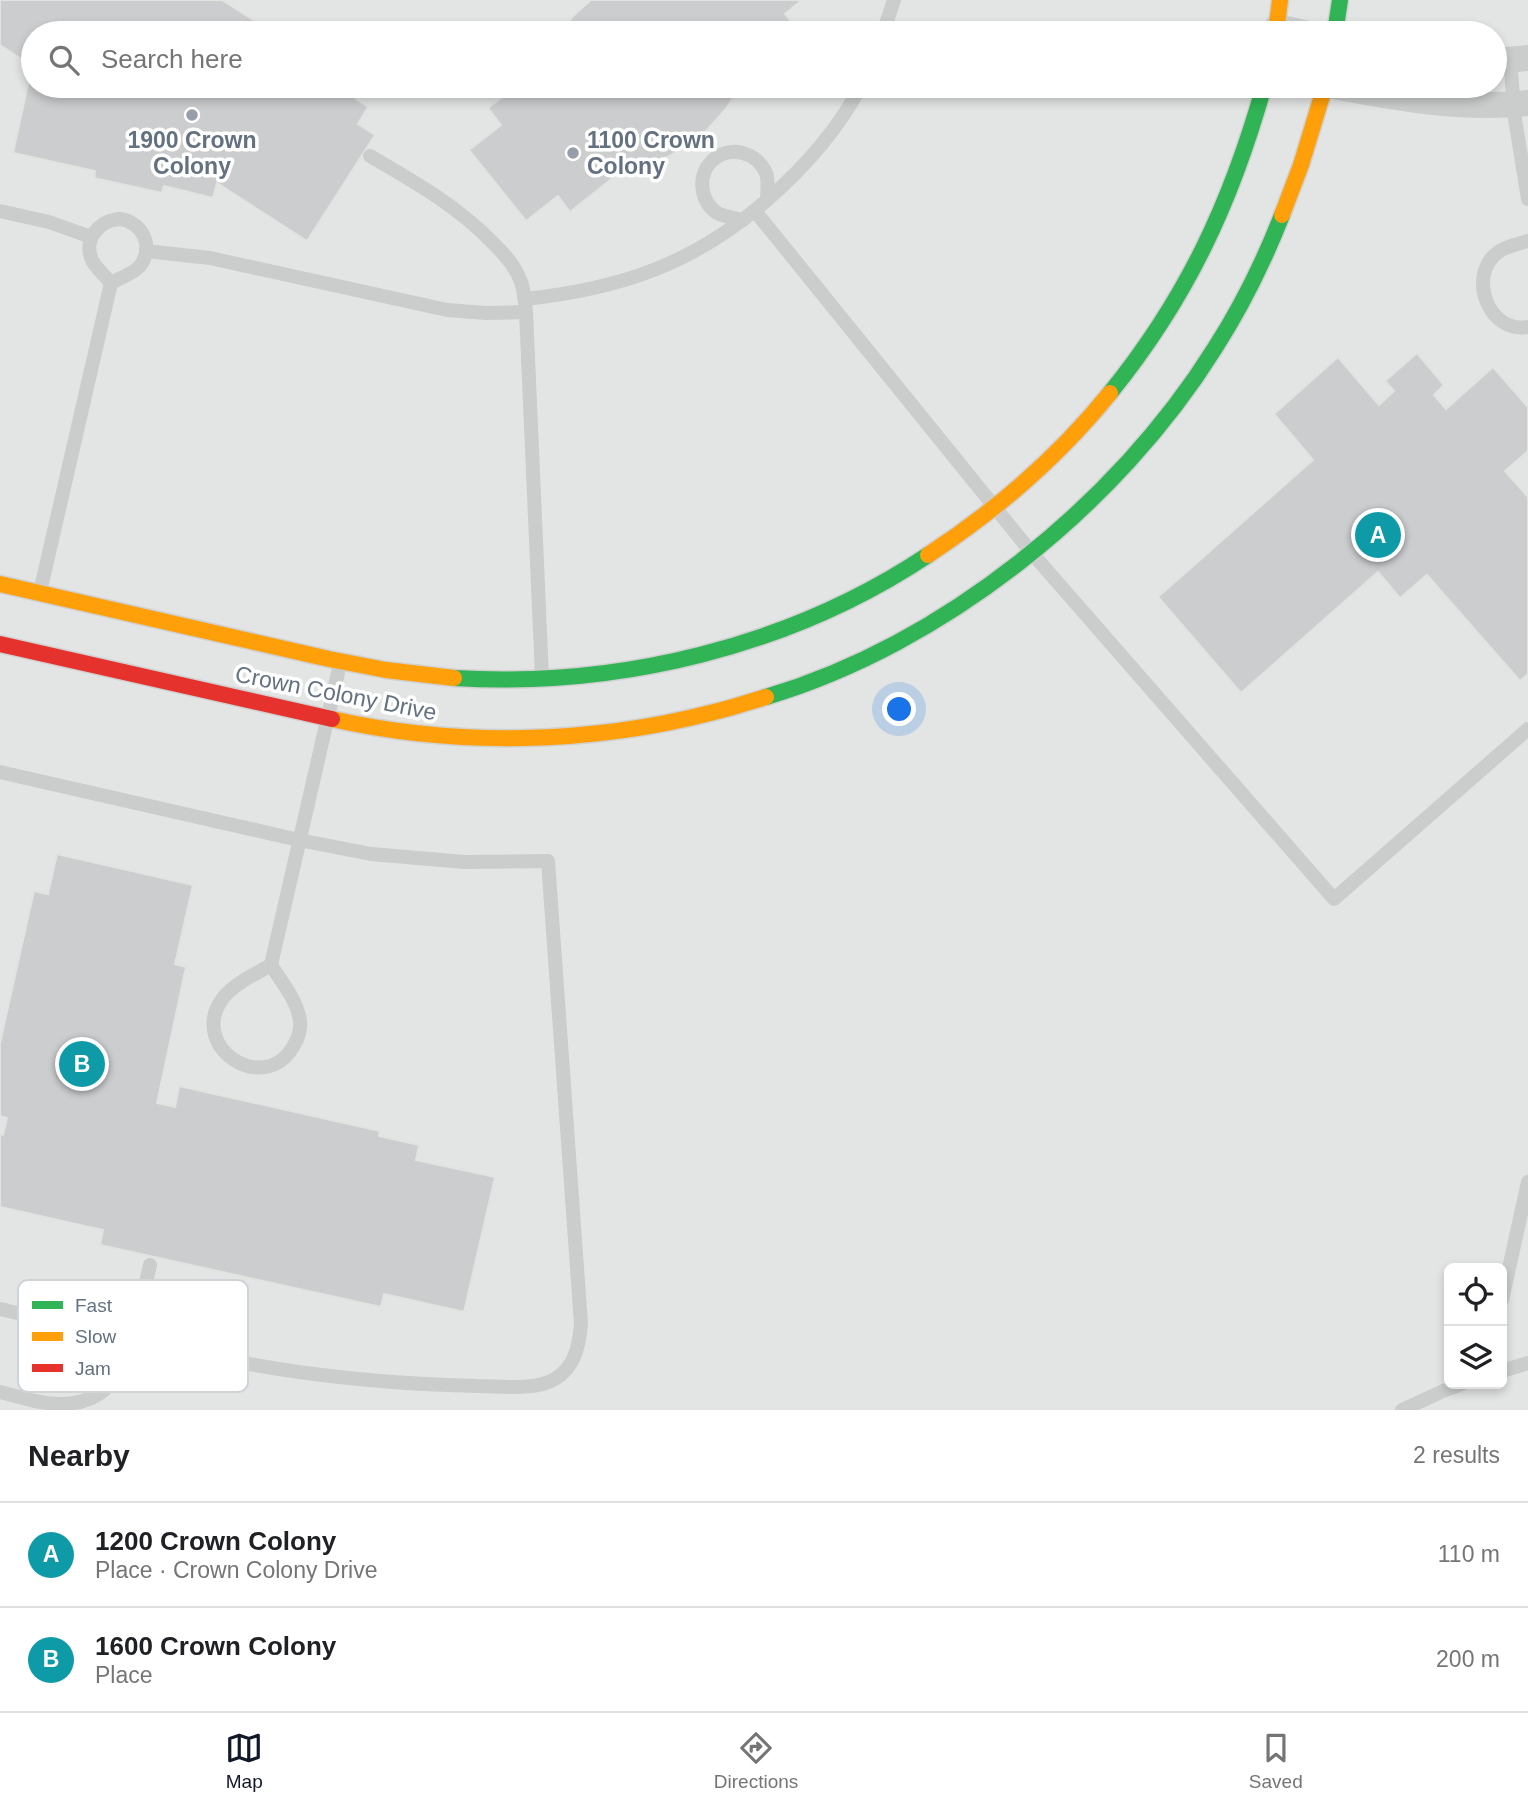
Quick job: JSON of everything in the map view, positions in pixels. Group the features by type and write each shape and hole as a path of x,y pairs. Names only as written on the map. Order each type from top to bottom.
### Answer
{"street":[{"path":"1277,21 1280,0"},
{"path":"1337,21 1340,0"},
{"name":"Crown Colony Drive","path":"0,584 340,662 450,678 508,680 629,669 735,646 784,629 884,583 954,538 1057,452 1094,413 1161,325 1187,282 1211,236 1242,158 1260,98"},
{"name":"Crown Colony Drive","path":"0,644 327,719 445,737 563,735 638,728 724,710 805,684 885,649 964,602 1076,514 1138,452 1175,407 1210,357 1250,288 1276,233 1307,151 1322,98"},
{"path":"1396,98 1470,105 1521,103"}],"lane":[{"path":"887,21 894,0"},
{"path":"1511,59 1521,103 1528,199"},
{"path":"146,251 209,258 447,310 478,313 525,306 636,277 677,261 721,236 794,176 817,151 853,98"},
{"path":"749,215 725,216 719,214 706,201 702,178 714,159 730,152 742,152 752,156 763,167 767,178 767,200"},
{"path":"370,156 423,187 469,220 502,252 519,276 525,306 542,678"},
{"path":"0,211 49,222 92,237"},
{"path":"749,215 1031,552 1334,900 1528,730"},
{"path":"40,593 111,283 138,268 146,251 146,241 140,228 124,219 105,222 96,229 89,247 96,266 111,283"},
{"path":"1528,241 1494,255 1485,272 1483,289 1488,306 1497,318 1514,328 1528,327"},
{"path":"271,965 224,996 215,1016 215,1031 220,1046 230,1058 244,1065 260,1067 280,1060 291,1050 298,1036 300,1023 297,1008 271,965 340,662"},
{"path":"0,772 299,840 371,853 497,863 548,861 581,1315 578,1348 568,1369 550,1382 529,1386 485,1386 395,1383 248,1364"},
{"path":"1507,1277 1528,1182"},
{"path":"147,1280 150,1265"},
{"path":"0,1309 18,1313"},
{"path":"1507,1369 1528,1363"},
{"path":"1402,1410 1448,1389"},
{"path":"0,1392 55,1404 82,1401 99,1392"}],"shaded area":[{"path":"0,0 1528,0 1528,1410 0,1410"}],"building":[{"name":"1900 Crown Colony","path":"0,0 222,0 255,21 21,21 21,59 0,45"},
{"path":"591,0 802,0 785,14 791,21 569,21"},
{"name":"1900 Crown Colony","path":"25,98 357,98 368,107 358,124 375,135 307,241 217,183 213,198 164,186 162,193 94,178 95,171 13,153"},
{"name":"1100 Crown Colony","path":"501,98 733,98 706,131 670,156 639,168 634,161 570,212 558,196 526,221 469,150 501,125 488,108"},
{"path":"1417,353 1444,385 1434,395 1446,409 1493,367 1528,407 1528,451 1505,471 1528,497 1528,674 1520,681 1427,575 1400,598 1378,572 1241,693 1158,597 1313,460 1274,414 1338,357 1379,405 1394,391 1385,381"},
{"path":"57,854 193,885 175,964 186,967 157,1103 175,1107 179,1086 380,1131 379,1136 419,1145 416,1160 495,1177 464,1312 384,1294 381,1307 100,1245 103,1230 0,1207 0,1134 3,1135 7,1118 0,1116 0,1043 34,891 48,894"}],"traffic: fast":[{"path":"1337,21 1340,0"},
{"path":"1110,393 1162,321 1204,248 1237,170 1260,98"},
{"path":"766,697 832,673 897,642 960,605 1021,562 1077,513 1129,461 1175,406 1215,348 1252,283 1282,215"},
{"path":"454,678 578,676 640,668 701,655 761,637 819,614 875,587 928,555"}],"traffic: slow":[{"path":"1277,21 1280,0"},
{"path":"1282,215 1321,98"},
{"path":"928,555 978,520 1025,481 1070,438 1110,393"},
{"path":"0,584 329,659 386,670 454,678"},
{"path":"332,719 379,728 475,738 572,736 668,723 766,697"}],"traffic: jam":[{"path":"0,644 332,719"}],"place":[{"name":"1900 Crown Colony","path":"192,115"},
{"name":"1100 Crown Colony","path":"573,153"},
{"name":"1200 Crown Colony","path":"1378,535"},
{"name":"1600 Crown Colony","path":"82,1064"}]}
